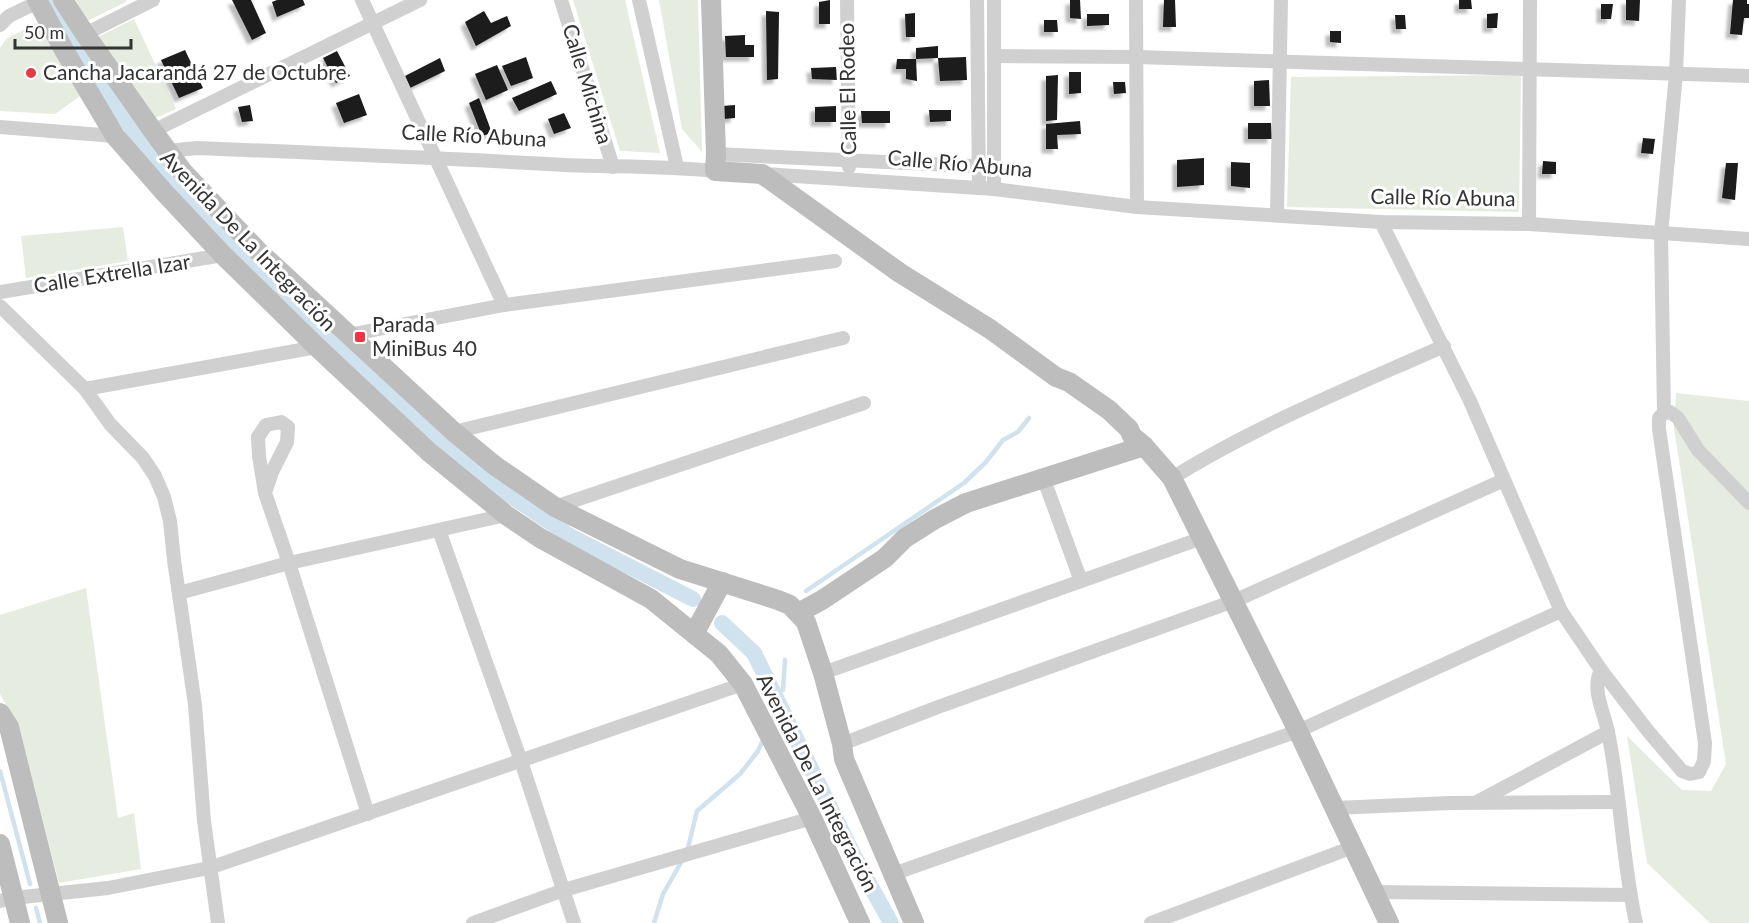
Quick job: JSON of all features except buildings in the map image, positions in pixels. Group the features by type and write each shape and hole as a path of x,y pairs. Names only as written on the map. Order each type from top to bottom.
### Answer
{"main road":[{"name":"Avenida De La Integración","path":"63,0 183,172 257,250 454,432 494,465 555,507 680,570 778,600 790,605 798,613 806,622 824,673 844,759 914,923"},
{"path":"711,0 715,163"},
{"name":"Avenida De La Integración","path":"37,1 115,136 224,255 317,347 429,452 506,515 540,538 651,599 719,654 743,684 812,818 860,923"},
{"name":"Calle Río Abuna","path":"715,163 762,174"},
{"path":"762,174 900,273 990,329 1039,366 1069,382 1109,410 1172,477 1298,731 1389,923"},
{"path":"798,613 822,600 885,558 905,538 935,519 966,504 1043,477 1144,446"},
{"path":"694,633 723,582"},
{"path":"0,713 9,727 58,923"},
{"path":"0,844 6,900 20,923"}],"street":[{"path":"85,34 153,0"},
{"path":"362,0 504,305"},
{"path":"153,131 420,0"},
{"name":"Calle Michina","path":"561,0 613,167"},
{"path":"639,0 677,167"},
{"name":"Calle El Rodeo","path":"847,0 850,178"},
{"path":"977,0 979,166 986,189"},
{"path":"986,189 994,167 994,0"},
{"path":"1136,0 1137,207"},
{"path":"1277,214 1281,0"},
{"path":"1529,224 1530,0"},
{"path":"1664,413 1661,234 1676,74 1679,0"},
{"path":"0,25 9,16 37,1"},
{"path":"994,56 1136,57 1749,76"},
{"path":"0,127 115,136"},
{"name":"Calle Río Abuna","path":"167,151 197,148 435,157 613,167 677,167 715,163"},
{"path":"715,163 849,160 994,167"},
{"name":"Calle Río Abuna","path":"762,174 850,178 986,189 1137,207 1381,222 1529,224 1749,239"},
{"path":"1381,222 1444,346 1561,611 1601,670 1648,731 1682,771 1690,774 1700,772 1704,761 1705,743 1659,418 1664,413 1670,412 1678,417 1698,450 1749,503"},
{"name":"Calle Extrella Izar","path":"0,292 224,255"},
{"path":"348,335 504,305 835,261"},
{"path":"0,306 86,389 110,424 143,458 164,497 170,520 195,705 204,821 218,923"},
{"path":"454,432 843,338"},
{"path":"1172,477 1203,458 1264,427 1444,346"},
{"path":"86,389 317,347"},
{"path":"555,507 864,403"},
{"path":"1043,477 1081,581"},
{"path":"842,744 938,707 1234,601 1504,480"},
{"path":"265,493 368,814"},
{"path":"179,593 289,563 506,515"},
{"path":"439,530 521,761 574,923"},
{"path":"824,673 1202,538"},
{"path":"893,874 1298,731 1561,611"},
{"path":"1601,670 1596,682 1608,732 1630,895 1636,923"},
{"path":"6,900 108,888 209,868 743,684"},
{"path":"1475,803 1608,732"},
{"path":"1334,808 1475,803 1618,802"},
{"path":"473,923 564,890 812,818"},
{"path":"1151,923 1353,847"},
{"path":"1374,892 1630,895"}],"shaded area":[{"path":"76,0 126,0 126,2 87,21"},
{"path":"573,0 625,0 660,153 620,151"},
{"path":"659,0 698,0 702,152 682,129"},
{"path":"134,19 176,109 153,119 98,37"},
{"path":"37,23 80,96 55,114 0,111 0,48 6,39"},
{"path":"1521,75 1519,212 1287,207 1291,77"},
{"path":"123,227 128,261 26,278 21,236"},
{"path":"1676,393 1749,401 1749,923 1710,923 1647,863 1627,736 1682,790 1711,791 1726,764 1674,428"},
{"path":"86,588 118,818 134,813 141,869 59,883 20,730 0,694 0,615"}],"waterway":[{"path":"49,0 71,43 160,167 199,215 263,276 301,308 429,431 504,491 570,536 693,599"},
{"path":"806,591 964,483 986,462 1003,440 1018,432 1029,418"},
{"path":"722,623 754,653 854,856 891,923"},
{"path":"783,690 785,660"},
{"path":"770,725 775,714"},
{"path":"687,852 697,811 740,774 758,751 764,738"},
{"path":"0,771 30,884"},
{"path":"654,923 663,894 683,859"},
{"path":"36,908 40,923"}],"place":[{"name":"Cancha Jacarandá 27 de Octubre","path":"31,73"},
{"name":"Parada MiniBus 40","path":"360,337"}]}
